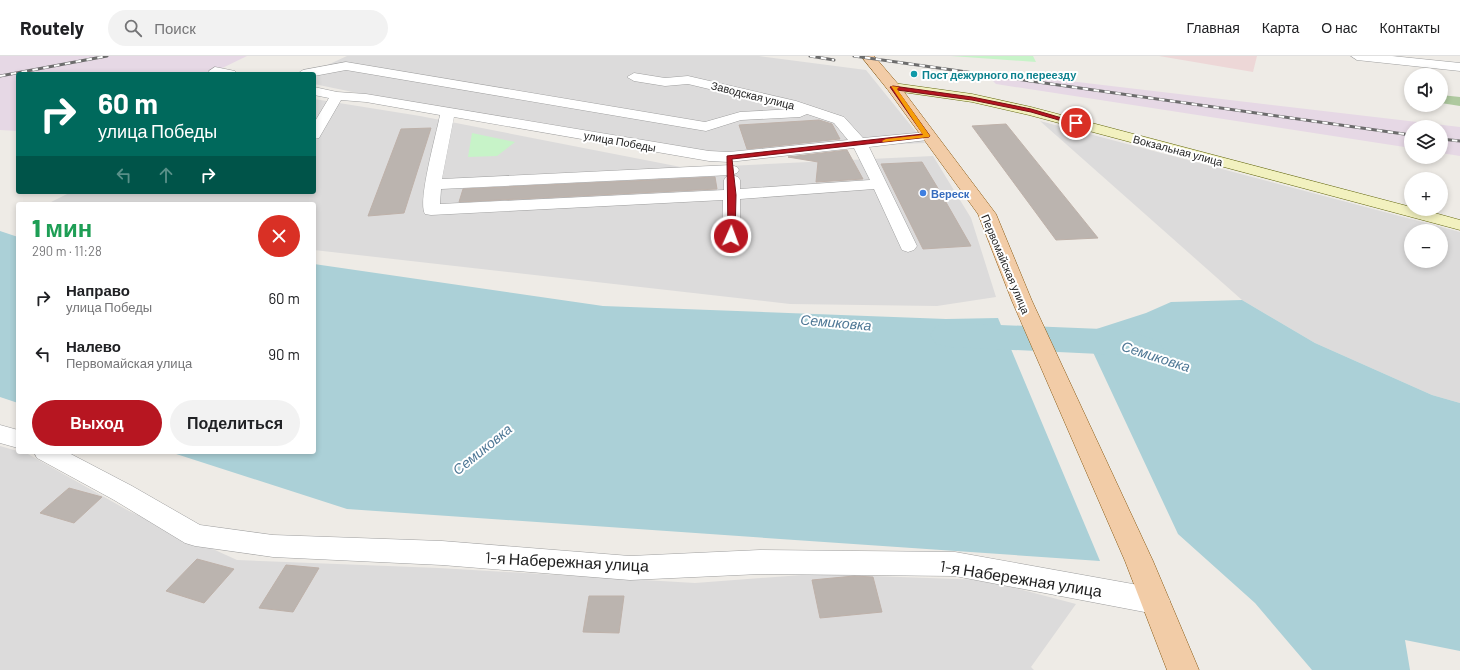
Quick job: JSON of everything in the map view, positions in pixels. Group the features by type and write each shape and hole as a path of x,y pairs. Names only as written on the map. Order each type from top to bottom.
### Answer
{"main road":[{"name":"Первомайская улица","path":"868,57 893,87 927,136 986,214 1022,301 1156,601"},
{"name":"Вокзальная улица","path":"893,87 972,98 1031,111 1460,225"},
{"path":"1156,601 1183,670"}],"street":[{"path":"1357,56 1460,67"},
{"path":"314,72 346,66 706,127 740,116 817,112"},
{"path":"215,71 220,72"},
{"name":"Заводская улица","path":"634,77 665,82 688,80 791,104 839,120 860,144 908,246"},
{"name":"улица Победы","path":"316,91 337,96 366,98 709,156 730,164 860,144 927,136"},
{"path":"316,133 337,96"},
{"path":"772,115 791,104"},
{"path":"448,112 433,184 431,210 732,195 880,184"},
{"path":"433,184 730,164 732,195 731,236"},
{"path":"0,434 16,438"},
{"name":"1-я Набережная улица","path":"50,454 123,493 194,535 273,546 442,553 630,568 760,562 955,564 1156,601"}],"shaded area":[{"path":"0,56 247,56 214,72 16,72 16,131 0,130"},
{"path":"347,56 759,56 866,70 925,143 701,153 382,98 316,84 316,72 312,72"},
{"path":"1159,56 1257,56 1253,72"},
{"path":"983,71 1404,120 1404,147 996,84"},
{"path":"316,99 420,116 686,168 933,156 971,218 996,297 937,306 790,304 316,250 316,202 51,202 67,194 316,194"},
{"path":"1040,121 1430,224 1404,224 1404,268 1448,268 1448,229 1460,232 1460,403 1432,395 1315,343 1242,300"},
{"path":"1448,126 1460,127 1460,156 1448,154"},
{"path":"0,446 16,451 16,454 28,454 129,511 237,560 439,568 695,583 815,574 985,580 1076,604 1031,667 1034,670 0,670"}],"green space":[{"path":"951,56 1033,56 1036,62"},
{"path":"1448,96 1460,97 1460,106 1448,104"},
{"path":"472,133 515,142 497,156 468,157"}],"water":[{"path":"0,231 16,236 16,402 0,397"},
{"path":"316,264 603,306 946,319 998,318 1100,561 347,509 176,454 316,454"},
{"path":"1242,300 1315,343 1432,395 1460,403 1460,651 1405,640 1410,670 1312,670 1255,603 1178,534 1084,333 1146,313 1171,302"}],"building":[{"path":"819,120 832,124 840,139 747,149 739,125"},
{"path":"1006,124 1098,238 1056,240 972,126"},
{"path":"431,128 404,213 368,216 401,129"},
{"path":"847,150 863,179 816,182 818,162 788,157"},
{"path":"922,162 971,246 923,249 881,164"},
{"path":"715,177 717,189 459,202 463,189"},
{"path":"69,488 102,497 74,523 40,513"},
{"path":"197,559 234,569 204,603 166,591"},
{"path":"286,565 319,568 293,612 259,608"},
{"path":"854,576 873,577 882,612 820,618 812,580"},
{"path":"589,596 624,596 619,633 583,632"}],"waterway":[{"name":"Семиковка","path":"950,335 1127,343 1144,350"}],"railway":[{"path":"21,72 107,56"},
{"path":"810,56 834,60"},
{"path":"854,56 1404,134"},
{"path":"0,76 16,73"},
{"path":"1448,140 1460,141"}],"slow traffic":[{"path":"886,141 927,136 893,87 897,88"}],"place":[{"name":"Пост дежурного по переезду","path":"914,74"},
{"name":"Вереск","path":"923,193"}],"route":[{"path":"731,236 732,195 729,157 927,136 893,87 972,98 1076,123"}]}
